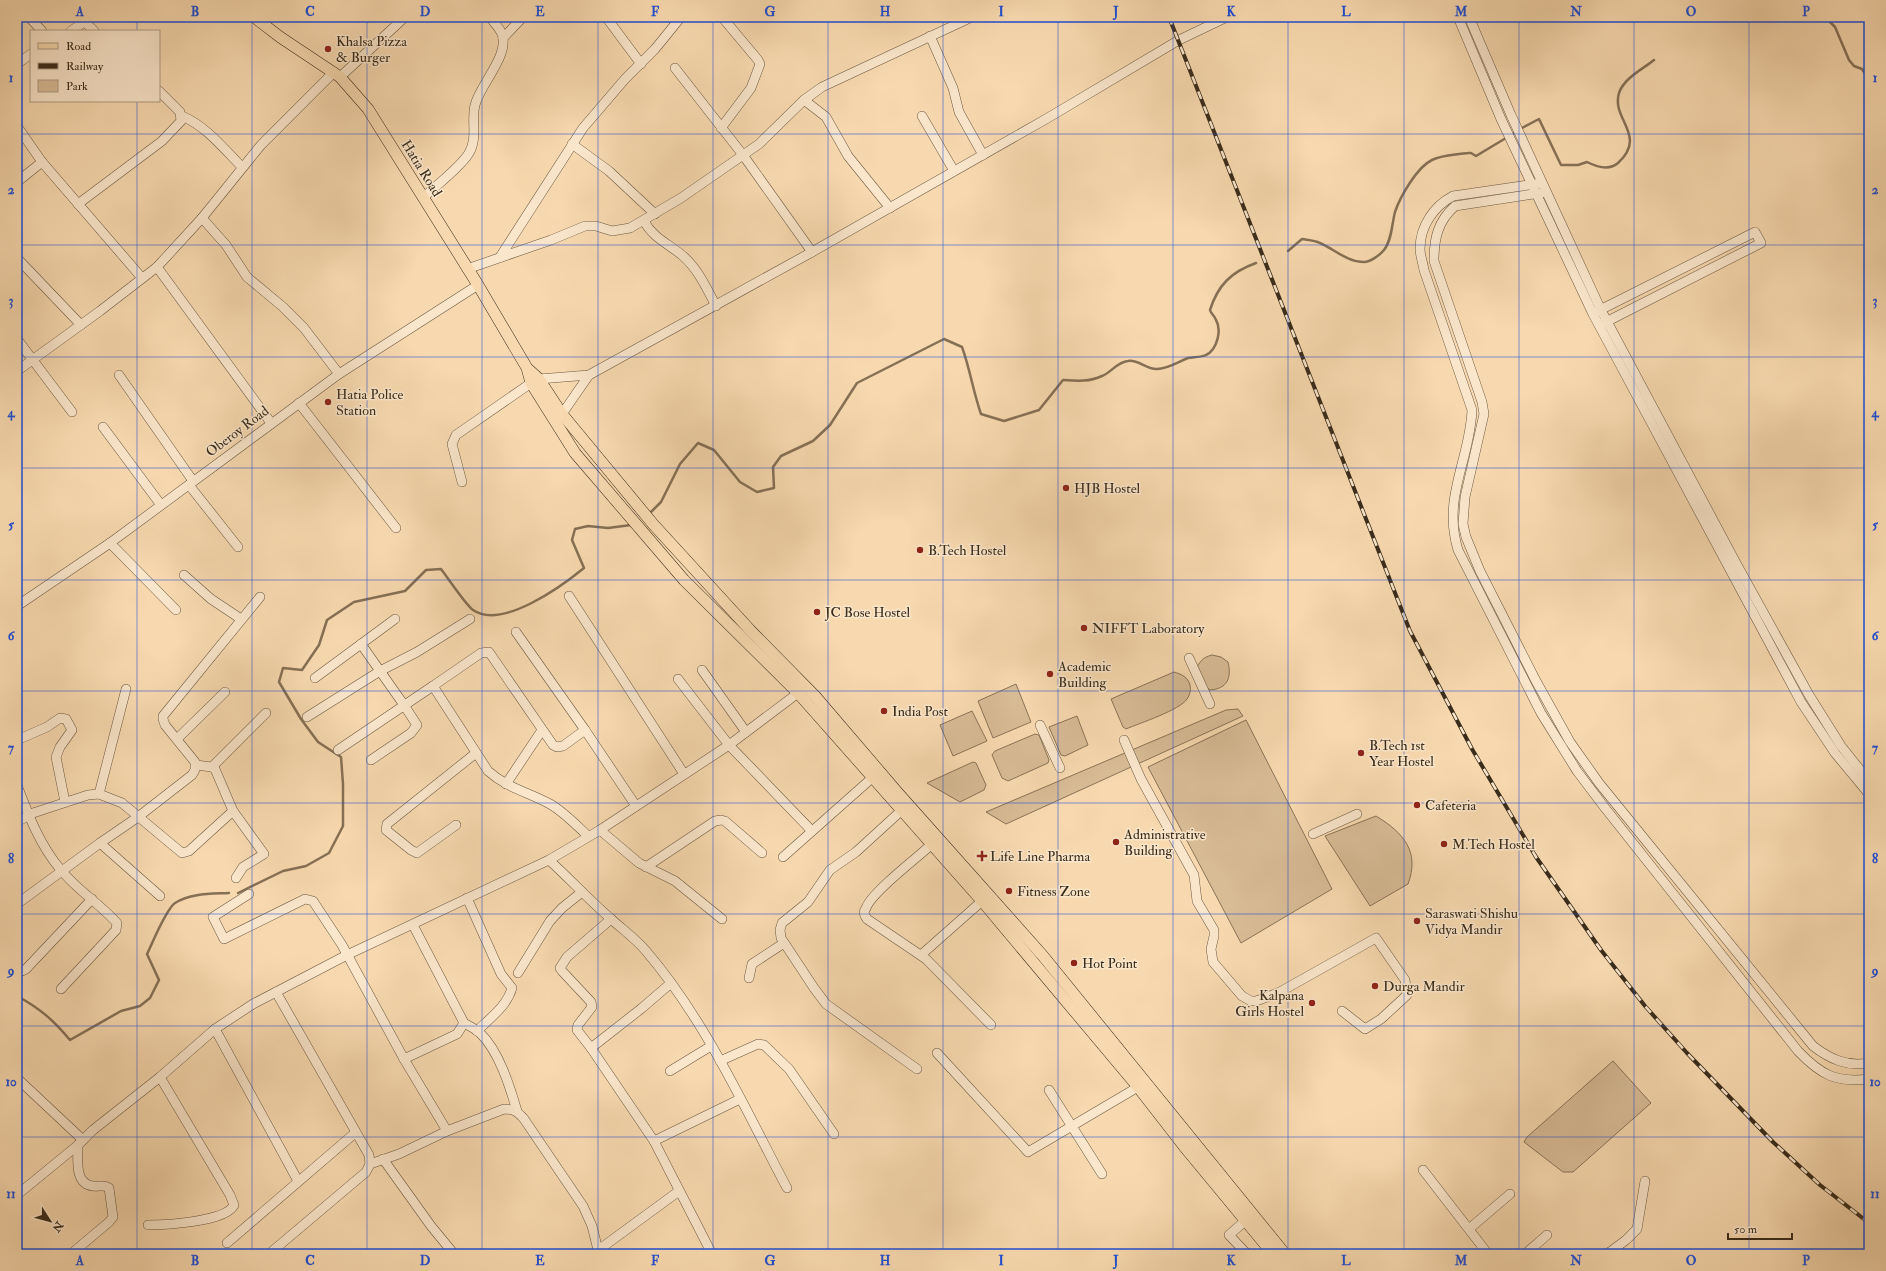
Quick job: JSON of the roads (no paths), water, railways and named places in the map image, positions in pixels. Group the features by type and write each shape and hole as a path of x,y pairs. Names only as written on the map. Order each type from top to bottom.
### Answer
{"main road":[{"name":"Hatia Road","path":"254,17 280,37 337,75 368,109 558,417"},
{"path":"558,417 1043,956 1285,1254"},
{"path":"558,417 575,453 684,580 802,689 872,778 982,901 1138,1087 1269,1253"}],"street":[{"path":"29,17 41,30"},
{"path":"17,371 82,325 157,267 202,218 261,145 337,75 405,17"},
{"path":"423,198 467,156 470,151 474,139 475,104 480,91 500,56 503,38 501,32 490,17"},
{"path":"503,38 523,17"},
{"path":"606,17 641,64"},
{"path":"500,257 583,128 655,50 681,17"},
{"path":"721,128 751,88 760,64 722,17"},
{"path":"467,269 551,240 584,226 596,226 612,231 621,231 644,221 758,144 804,100 822,87 972,17"},
{"path":"462,482 452,444 456,435 535,381 589,375 716,306 890,208 1179,40 1227,17"},
{"path":"1458,17 1501,118 1536,194 1597,312 1809,695 1841,746 1869,781"},
{"path":"1469,17 1597,312"},
{"path":"72,30 88,20 93,30"},
{"path":"930,36 953,88 959,112 983,155"},
{"path":"17,64 30,55"},
{"path":"675,68 742,155 812,252"},
{"path":"160,92 176,107 182,116 194,121 242,167"},
{"path":"804,100 826,117 848,156 890,208"},
{"path":"78,204 162,141 181,121 182,116"},
{"path":"922,116 954,171"},
{"path":"17,126 42,162 142,278"},
{"path":"572,144 609,171 655,214"},
{"path":"17,182 42,162"},
{"path":"1542,183 1453,196 1443,201 1434,210 1423,233 1420,248 1424,270 1472,410 1472,422 1455,489 1452,515 1454,534 1458,550 1540,713 1557,741 1605,808 1798,1051 1812,1066 1828,1075 1849,1081 1869,1079"},
{"path":"1546,192 1455,206 1438,228 1434,242 1434,261 1482,402 1484,414 1465,497 1462,524 1466,537 1480,571 1536,681 1570,742 1599,783 1813,1046 1826,1056 1840,1062 1861,1064 1869,1063"},
{"path":"202,218 216,232 247,278 284,307 304,328 339,374"},
{"path":"644,221 658,239 684,257 696,270 716,306"},
{"path":"1597,312 1755,232 1761,243 1603,323"},
{"path":"17,258 82,325"},
{"path":"157,267 271,423"},
{"name":"Oberoy Road","path":"17,606 110,543 339,374 478,286"},
{"path":"1603,323 1802,702 1835,753 1869,794"},
{"path":"17,339 72,412"},
{"path":"120,375 191,483 238,547"},
{"path":"558,417 589,375"},
{"path":"299,403 396,528"},
{"path":"103,427 161,506"},
{"path":"110,543 176,610"},
{"path":"184,575 211,599 241,620"},
{"path":"569,596 684,774"},
{"path":"236,878 243,867 264,854 233,812 218,773 212,767 196,765 165,725 163,716 260,597"},
{"path":"315,678 395,619"},
{"path":"307,717 380,671 417,652 470,619"},
{"path":"516,632 636,806"},
{"path":"361,644 416,723 416,729 371,760"},
{"path":"338,750 481,653 489,652 553,745 557,747 563,746 585,730"},
{"path":"1189,658 1210,704"},
{"path":"702,670 746,732"},
{"path":"678,679 729,745 812,831"},
{"path":"433,686 488,771 499,781 550,805 566,815 588,836"},
{"path":"99,794 126,689"},
{"path":"17,1196 80,1143 93,1130 160,1077 215,1029 253,1004 347,955 549,860 600,830 729,745 802,689"},
{"path":"176,739 225,692"},
{"path":"212,767 266,713"},
{"path":"17,740 46,727 60,718 66,719 72,730 60,747 56,757 65,802"},
{"path":"1040,725 1060,768"},
{"path":"506,784 542,730"},
{"path":"1124,740 1141,779 1194,875 1197,901 1214,930 1211,949 1213,962 1242,996 1251,1001 1256,1001 1278,993 1376,938 1405,980 1407,995 1381,1019 1365,1029 1342,1011"},
{"path":"456,825 417,853 386,830 387,824 476,753"},
{"path":"17,904 100,842 138,817 192,775 196,765"},
{"path":"783,857 872,778"},
{"path":"17,785 28,815 46,850 61,871 118,923 118,926 61,989"},
{"path":"17,822 28,815 65,802 88,795 99,794 122,803 182,853 189,851 233,812"},
{"path":"902,810 856,852 830,870 808,902 782,923 780,930 784,943 826,1004 917,1069"},
{"path":"1313,834 1357,814"},
{"path":"646,867 715,821 720,820 725,821 762,853"},
{"path":"600,830 638,863 675,881 722,919"},
{"path":"100,842 160,896"},
{"path":"932,844 876,895 865,909 864,915 867,919 921,955 991,1026"},
{"path":"549,860 611,919 641,945 671,983 696,1020 720,1061 787,1188"},
{"path":"518,973 550,921 562,908 582,892"},
{"path":"248,894 213,918 224,939 305,899 310,899 316,904 347,955 404,1059 447,1131"},
{"path":"467,898 501,974 512,988 509,996 477,1030"},
{"path":"17,970 22,971 26,969 92,899"},
{"path":"921,955 982,901"},
{"path":"611,919 567,957 560,968 591,1002 592,1006 590,1010 576,1028 654,1141 712,1254"},
{"path":"413,925 464,1023 477,1030 492,1051 510,1088 517,1111 583,1206 592,1226 596,1252 679,1191"},
{"path":"750,978 752,964 784,943"},
{"path":"591,1048 671,983"},
{"path":"269,1254 366,1172 370,1164 369,1155 355,1133 276,992"},
{"path":"404,1059 458,1034 464,1023"},
{"path":"215,1029 298,1181"},
{"path":"720,1061 758,1044 764,1045 789,1069 834,1134"},
{"path":"670,1071 711,1046"},
{"path":"937,1053 1028,1152 1138,1087"},
{"path":"148,1225 186,1223 229,1211 234,1205 230,1195 160,1077"},
{"path":"19,1080 80,1143 79,1174 88,1185 104,1185 109,1188 113,1214 109,1222 71,1254"},
{"path":"1049,1090 1102,1174"},
{"path":"654,1141 740,1099"},
{"path":"370,1164 399,1154 447,1131 504,1109 517,1111"},
{"path":"227,1243 355,1133"},
{"path":"383,1159 431,1226 454,1254"},
{"path":"1424,1170 1488,1254"},
{"path":"1607,1254 1626,1240 1636,1229 1639,1223 1645,1181"},
{"path":"1469,1229 1510,1194"},
{"path":"1245,1221 1229,1235 1248,1254"},
{"path":"1525,1254 1547,1235"}],"waterway":[{"path":"1825,17 1835,27 1849,60 1854,66 1862,69 1869,80"},
{"path":"1520,129 1539,119 1561,165 1578,165 1587,162 1607,168 1611,167 1618,163 1626,153 1630,144 1627,128 1618,103 1621,88 1629,78 1654,60"},
{"path":"1288,251 1302,239 1318,242 1352,260 1364,262 1372,260 1387,246 1395,212 1401,199 1410,183 1426,164 1436,158 1451,155 1471,153 1476,156 1516,132"},
{"path":"649,514 661,502 680,464 698,443 714,450 740,482 757,492 774,488 773,467 781,456 813,441 830,425 857,383 944,339 962,347 981,414 1004,421 1039,410 1063,380 1083,381 1097,378 1106,374 1121,363 1128,361 1132,361 1153,369 1161,369 1188,358 1206,355 1216,344 1219,329 1218,324 1210,310 1217,293 1233,275 1256,263"},
{"path":"238,893 283,871 306,866 329,853 343,826 343,784 341,757 318,742 301,719 279,682 283,668 302,670 319,645 327,620 354,602 405,591 426,570 441,569 473,610 485,615 499,614 515,610 547,594 584,568 572,540 575,529 588,526 608,528 631,525"},
{"path":"17,996 46,1015 70,1040 121,1011 140,1006 150,998 159,980 147,954 171,907 175,903 188,897 229,893"}],"railway":[{"path":"1169,17 1410,631 1472,749 1536,857 1601,950 1645,1006 1687,1053 1773,1142 1820,1185 1869,1223"}],"place":[{"name":"Khalsa Pizza & Burger","path":"328,49"},
{"name":"Hatia Police Station","path":"328,402"},
{"name":"HJB Hostel","path":"1066,488"},
{"name":"B.Tech Hostel","path":"920,550"},
{"name":"JC Bose Hostel","path":"817,612"},
{"name":"NIFFT Laboratory","path":"1084,628"},
{"name":"Academic Building","path":"1050,674"},
{"name":"India Post","path":"884,711"},
{"name":"B.Tech 1st Year Hostel","path":"1361,753"},
{"name":"Cafeteria","path":"1417,805"},
{"name":"Administrative Building","path":"1116,842"},
{"name":"M.Tech Hostel","path":"1444,844"},
{"name":"Life Line Pharma","path":"982,856"},
{"name":"Fitness Zone","path":"1009,891"},
{"name":"Saraswati Shishu Vidya Mandir","path":"1417,921"},
{"name":"Hot Point","path":"1074,963"},
{"name":"Durga Mandir","path":"1375,986"},
{"name":"Kalpana Girls Hostel","path":"1312,1003"}]}
